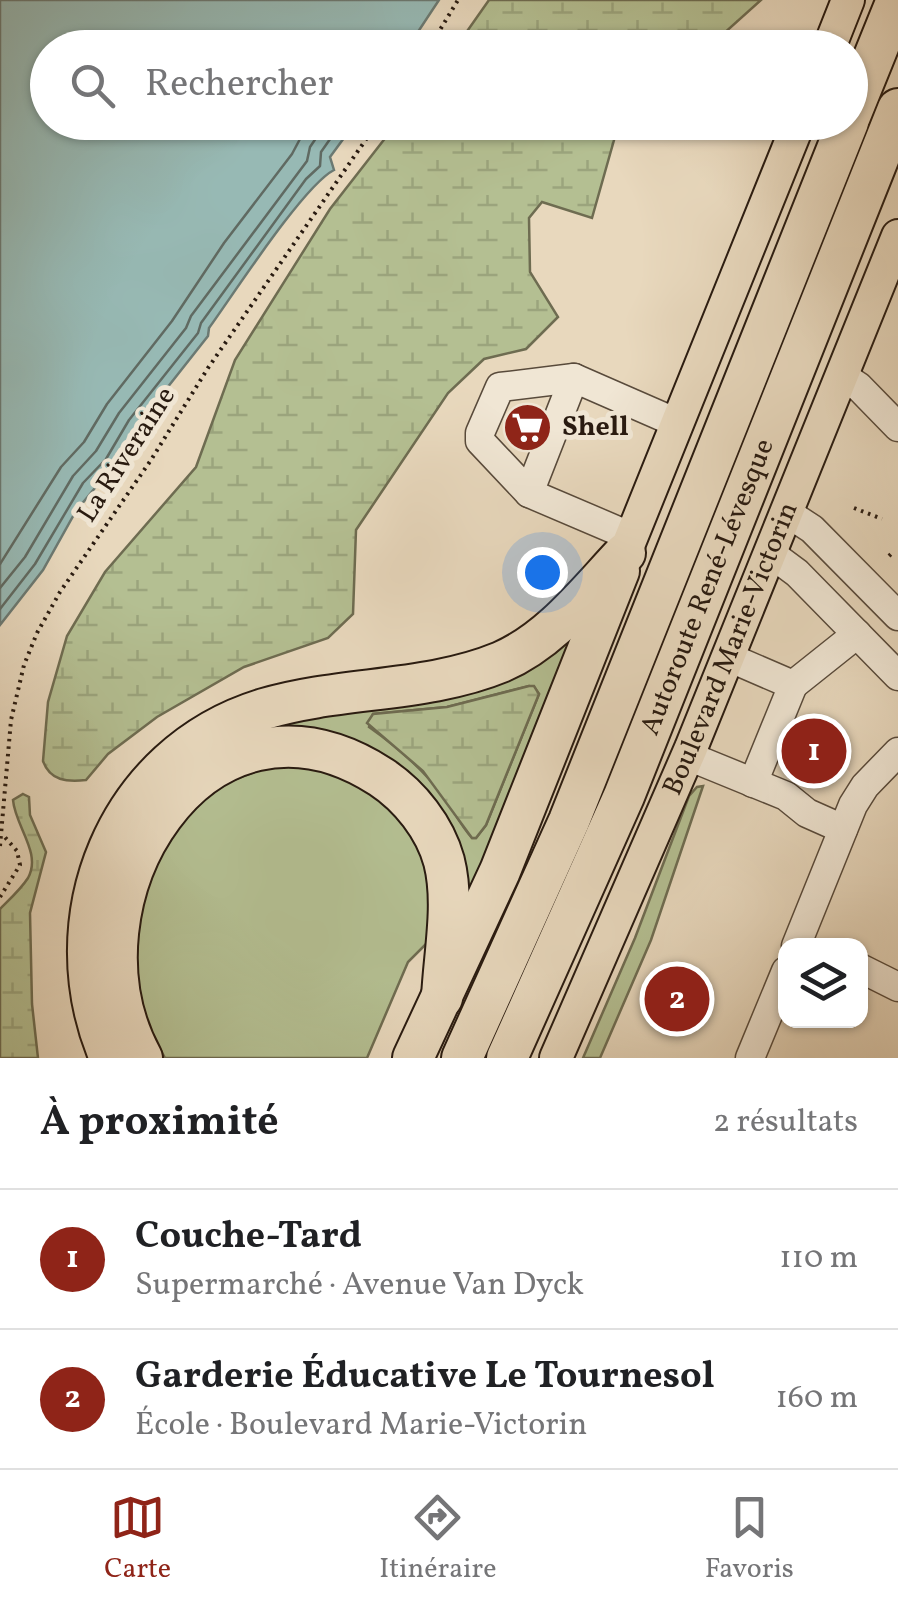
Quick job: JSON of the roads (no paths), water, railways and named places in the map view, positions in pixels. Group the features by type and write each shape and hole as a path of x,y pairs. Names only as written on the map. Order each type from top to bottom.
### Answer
{"highway":[{"name":"Autoroute René-Lévesque","path":"868,72 897,0"},
{"name":"Autoroute René-Lévesque","path":"508,1058 624,796 898,110"},
{"name":"Autoroute René-Lévesque","path":"462,1058 569,821 841,140"},
{"path":"413,1058 546,761 628,545"},
{"path":"110,1058 94,1016 86,968 86,936 94,892 115,835 133,805 167,766 221,726 266,709 441,679 500,662 550,631 628,545"},
{"path":"142,1058 122,1005 116,966 120,912 134,862 163,815 190,786 221,764 257,752 300,749 354,763 387,781 422,816 440,851 446,875 442,998"}],"main road":[{"path":"836,30 848,0"},
{"path":"628,545 792,140"},
{"name":"Boulevard Marie-Victorin","path":"556,1058 688,756 898,236"}],"street":[{"path":"841,375 859,387 898,427"},
{"path":"628,545 528,493 480,441 480,433 500,387 574,378 677,423"},
{"path":"528,493 574,378"},
{"path":"786,512 812,529 898,616"},
{"path":"770,554 797,573 898,676"},
{"path":"753,783 793,685 858,634"},
{"path":"728,657 793,685"},
{"path":"802,938 865,786 898,752"},
{"path":"688,756 786,796 808,813 844,829"},
{"path":"868,972 898,986"},
{"path":"750,1058 778,990"}],"water":[{"path":"0,0 439,0 419,30 30,30 30,140 342,140 330,157 334,170 305,197 269,243 209,328 208,336 137,426 113,466 76,511 43,570 0,625"}],"place":[{"name":"Shell","path":"527,427"},
{"name":"Couche-Tard","path":"814,751"},
{"name":"Garderie Éducative Le Tournesol","path":"677,999"}]}
